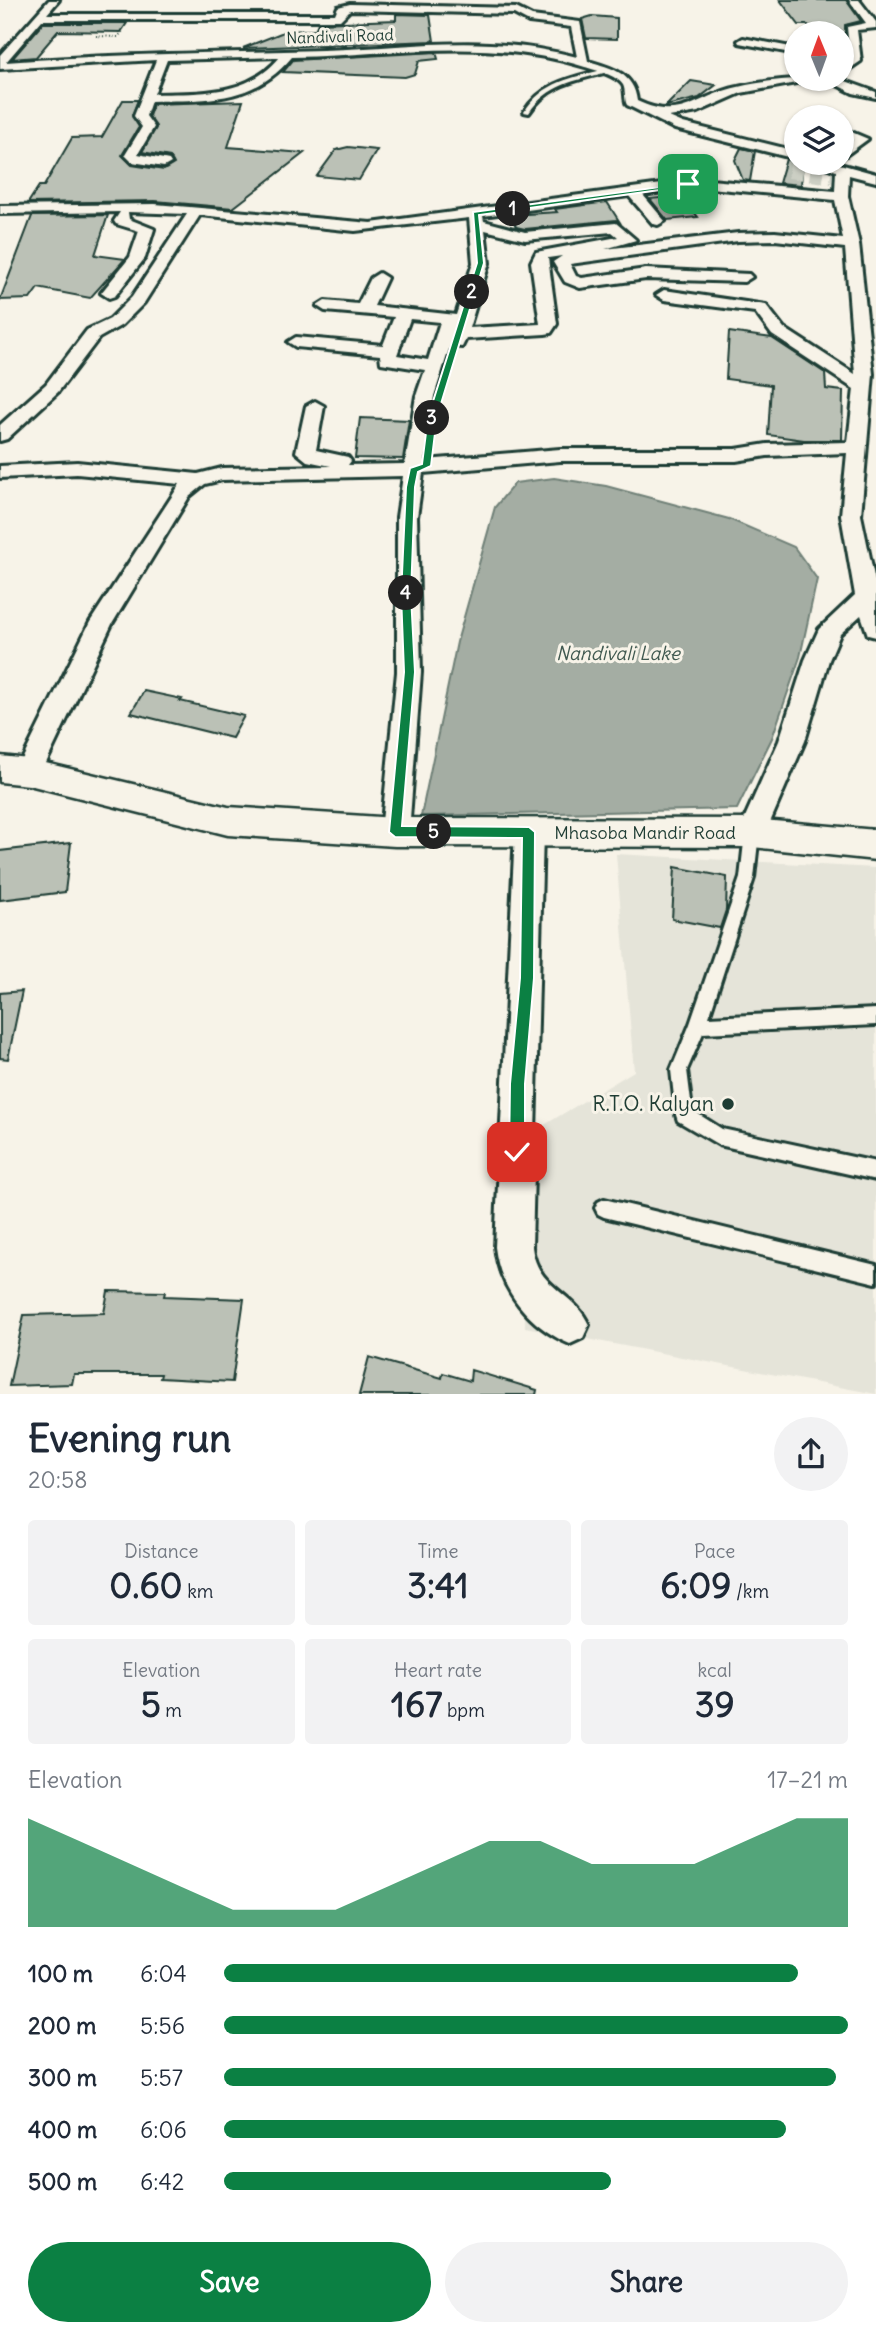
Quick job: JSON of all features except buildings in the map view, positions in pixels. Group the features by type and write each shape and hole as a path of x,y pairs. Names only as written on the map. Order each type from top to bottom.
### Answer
{"street":[{"path":"0,64 4,47 39,18 54,0"},
{"path":"854,0 874,25"},
{"path":"395,16 517,5 529,19 576,24 583,62"},
{"path":"81,17 88,8"},
{"path":"39,18 81,17 107,21 340,17 341,9 345,8 408,16"},
{"path":"107,21 130,19"},
{"path":"328,21 350,24"},
{"path":"861,62 852,27 874,25"},
{"path":"743,41 784,49"},
{"path":"328,53 338,42"},
{"name":"Nandivali Road","path":"0,64 163,55 328,53 492,46 521,48 583,62 626,81 631,103 655,116"},
{"path":"147,99 203,96 253,88 277,72 289,54"},
{"path":"163,55 140,116 149,127 131,155 137,159 164,163"},
{"path":"854,61 861,62"},
{"path":"854,65 861,62"},
{"path":"655,116 694,109 738,90 784,83"},
{"path":"854,90 876,95"},
{"path":"655,116 679,126 784,152"},
{"path":"854,136 862,138 854,146"},
{"path":"854,170 876,178"},
{"path":"838,175 852,244 870,363 863,387 851,515 876,629"},
{"path":"0,210 128,208 196,211 250,214 337,228 476,219 633,192 709,183 841,196"},
{"path":"633,192 641,209 658,221"},
{"path":"108,293 137,258 147,229 121,221 128,208"},
{"path":"0,435 52,388 93,334 116,322 138,300 196,211"},
{"path":"395,832 409,672 407,517 432,417 481,263 476,219"},
{"path":"459,334 545,330 550,324 539,262 541,255 629,240 616,228 525,236 476,219"},
{"path":"744,277 646,274 580,282 570,279 561,262 572,257 738,237 775,236 852,244"},
{"path":"364,309 379,278"},
{"path":"664,295 760,308 767,313 778,331 863,387"},
{"path":"325,306 450,318 425,396 420,468"},
{"path":"404,312 387,356 390,361 435,366"},
{"path":"296,342 388,351"},
{"path":"316,406 306,452 314,457 346,463 353,472"},
{"path":"0,472 77,468 198,481 244,472 353,472 560,455 736,455 767,450 859,447"},
{"path":"14,771 101,622 182,493 198,481"},
{"path":"752,833 792,741 817,660 831,629 867,597"},
{"name":"Mhasoba Mandir Road","path":"14,771 228,821 395,832 752,833 876,845"},
{"path":"529,832 527,978 518,1084 514,1237 518,1270 536,1296 570,1325"}],"lane":[{"path":"527,112 532,101 548,88 605,71"},
{"path":"752,833 747,878 698,1025 679,1070 684,1115 719,1137 876,1171"},
{"path":"698,1025 876,1017"},
{"path":"604,1208 876,1274"}],"shaded area":[{"name":"R.T.O. Kalyan","path":"616,854 876,868 876,1394 525,1327 526,1136 634,1071"}],"water":[{"name":"Nandivali Lake","path":"554,478 606,486 729,519 794,547 817,579 800,657 772,738 737,809 421,816 457,642 495,507 515,483"}],"tunnel":[{"path":"818,175 832,177"}],"place":[{"name":"R.T.O. Kalyan","path":"728,1104"}],"route":[{"path":"517,1152 518,1084 527,978 529,832 395,832 409,672 407,517 413,470 427,466 432,417 481,263 476,214 688,184"}]}
